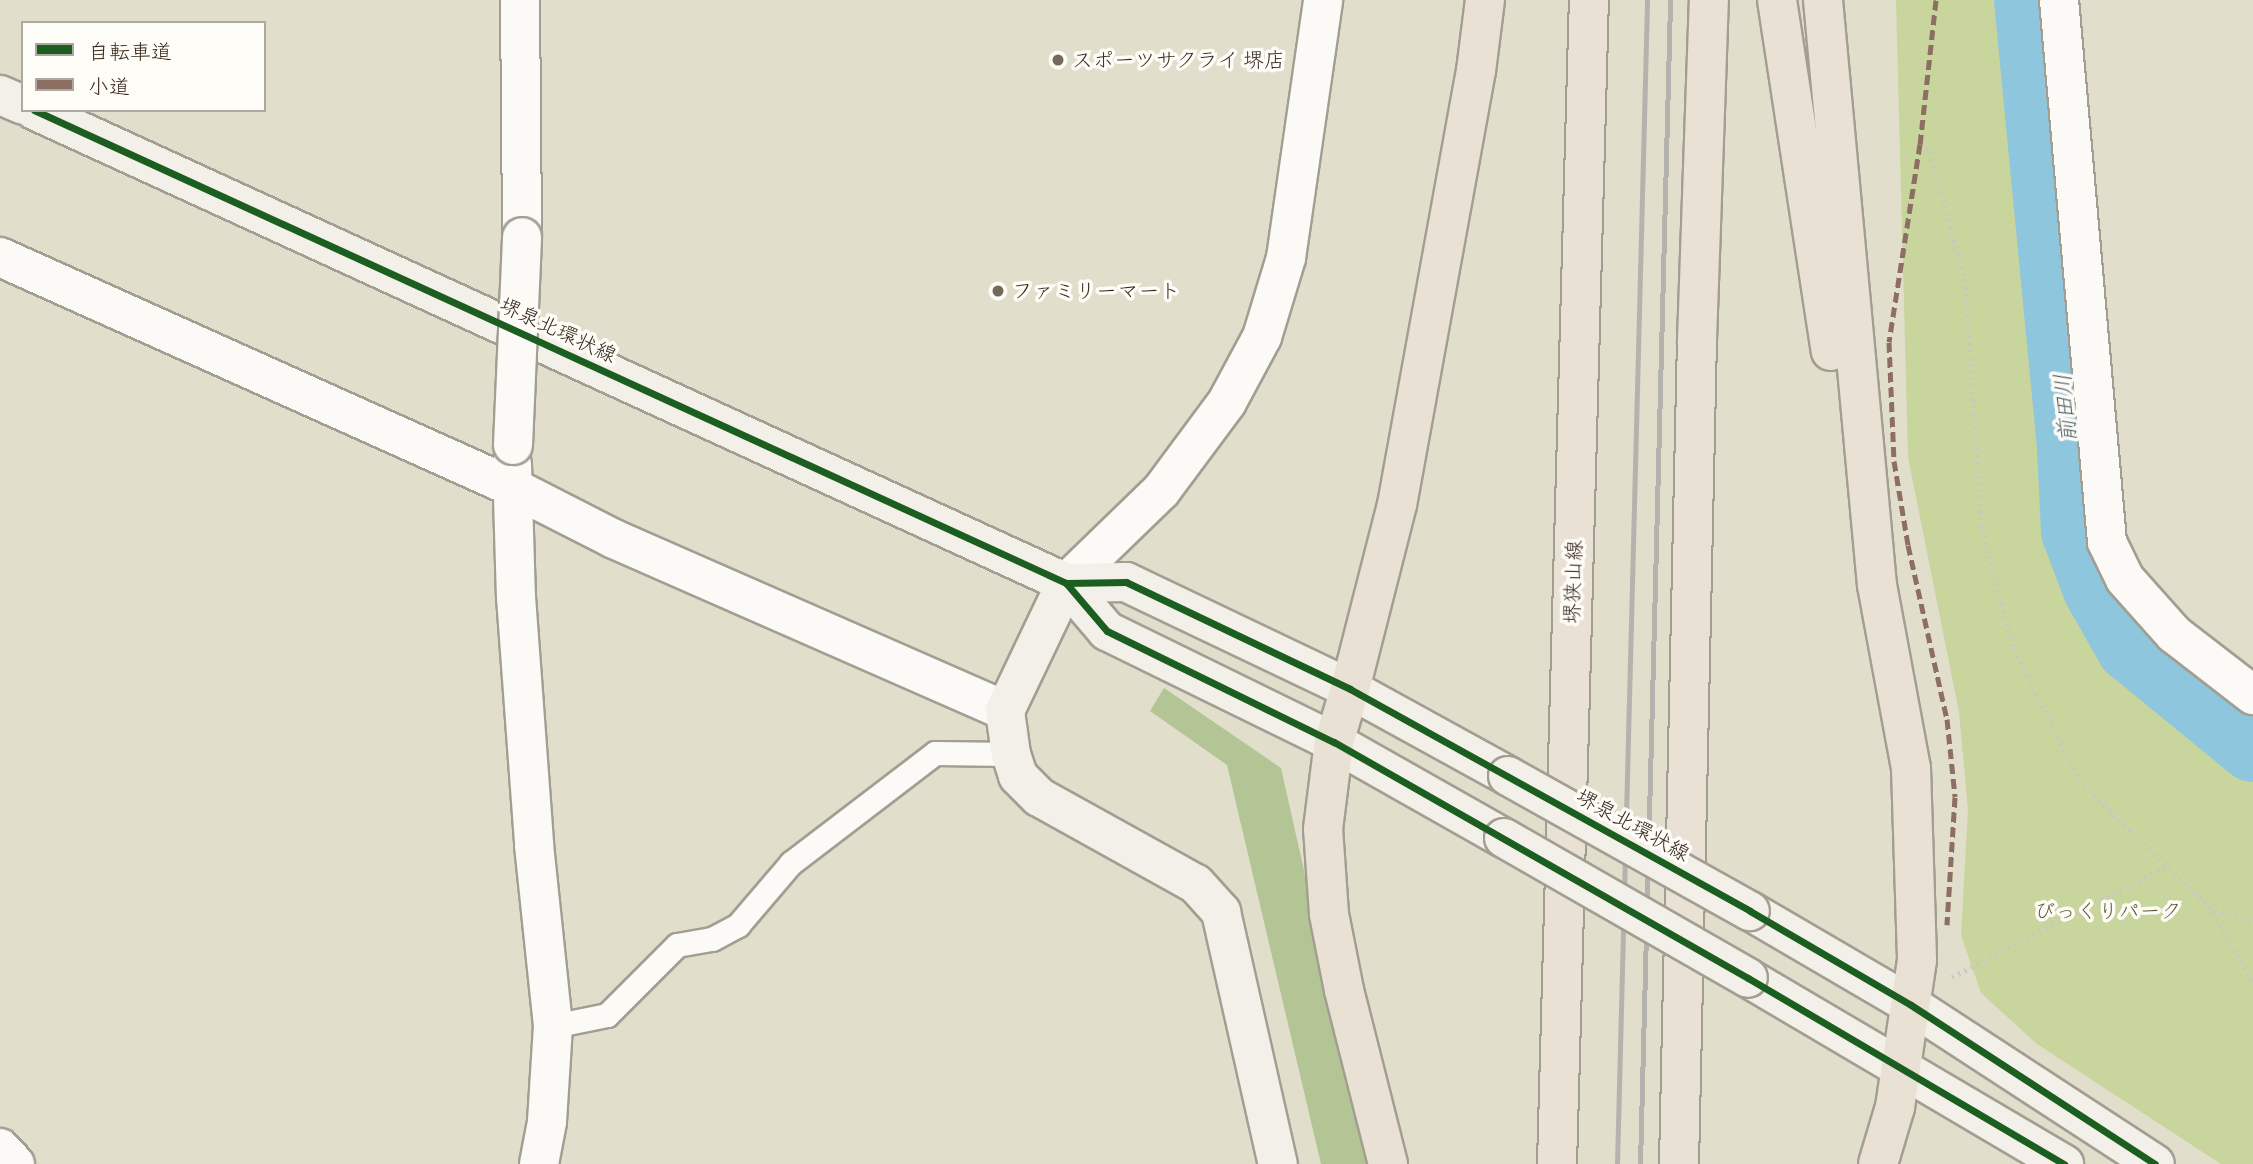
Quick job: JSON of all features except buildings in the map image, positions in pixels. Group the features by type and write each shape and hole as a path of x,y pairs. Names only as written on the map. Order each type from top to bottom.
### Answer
{"main road":[{"path":"1472,0 1476,71"},
{"path":"1388,1164 1343,990 1329,915 1324,829 1334,742 1397,505 1476,71 1485,0"},
{"name":"堺狭山線","path":"1557,1164 1589,0"},
{"path":"1679,1164 1697,340 1709,0"},
{"path":"1777,0 1777,19 1831,350 1911,768 1917,948 1895,1107 1878,1164"},
{"path":"1824,0 1877,585"},
{"path":"0,95 21,104"},
{"name":"堺泉北環状線","path":"38,112 1066,583 1107,631 1334,742 1901,1066 2064,1164"},
{"name":"堺泉北環状線","path":"1066,583 1126,582 1350,689 1751,911 1910,1005 2155,1164"},
{"path":"1066,583 1005,711 1011,754 1018,776 1040,797 1196,884 1222,912 1278,1164"}],"street":[{"path":"520,0 522,237 510,486 534,845 554,1026 547,1122 539,1164"},
{"path":"1066,583 1161,491 1227,402 1262,337 1286,258 1323,0"},
{"path":"2059,0 2107,542 2125,579 2174,634 2253,695"},
{"path":"0,257 510,486 614,539 1005,711"},
{"path":"0,1149 15,1164"}],"lane":[{"path":"554,1026 607,1015 677,945 712,939 738,925 791,863 935,753 1011,754"}],"path":[{"path":"1920,144 1930,152 1965,280 1982,529 2014,649 2079,780 2209,907 2253,982"},
{"path":"1952,977 2166,866"},
{"path":"2209,907 2253,923"}],"green space":[{"name":"びっくりパーク","path":"1896,0 2002,0 2046,490 2056,557 2130,673 2253,773 2253,1164 2221,1164 2037,1044 1981,993 1961,935 1968,809 1959,712 1908,457"},
{"path":"1164,688 1281,768 1370,1164 1321,1164 1227,765 1150,711"}],"waterway":[{"name":"前田川","path":"2029,0 2072,449 2076,531 2098,589 2131,647 2253,747"}],"railway":[{"path":"1617,1164 1647,0"},
{"path":"1640,1164 1670,0"}],"marked path":[{"path":"1936,0 1920,144 1889,342 1894,461 1908,545 1947,719 1955,797 1947,925"}],"cycle path":[{"path":"38,112 1066,583 1107,631 1334,742 1748,978 2064,1164"},
{"path":"1066,583 1126,582 1350,689 1750,911 1911,1005 2155,1164"}],"place":[{"name":"スポーツサクライ 堺店","path":"1058,60"},
{"name":"ファミリーマート","path":"998,291"}]}
